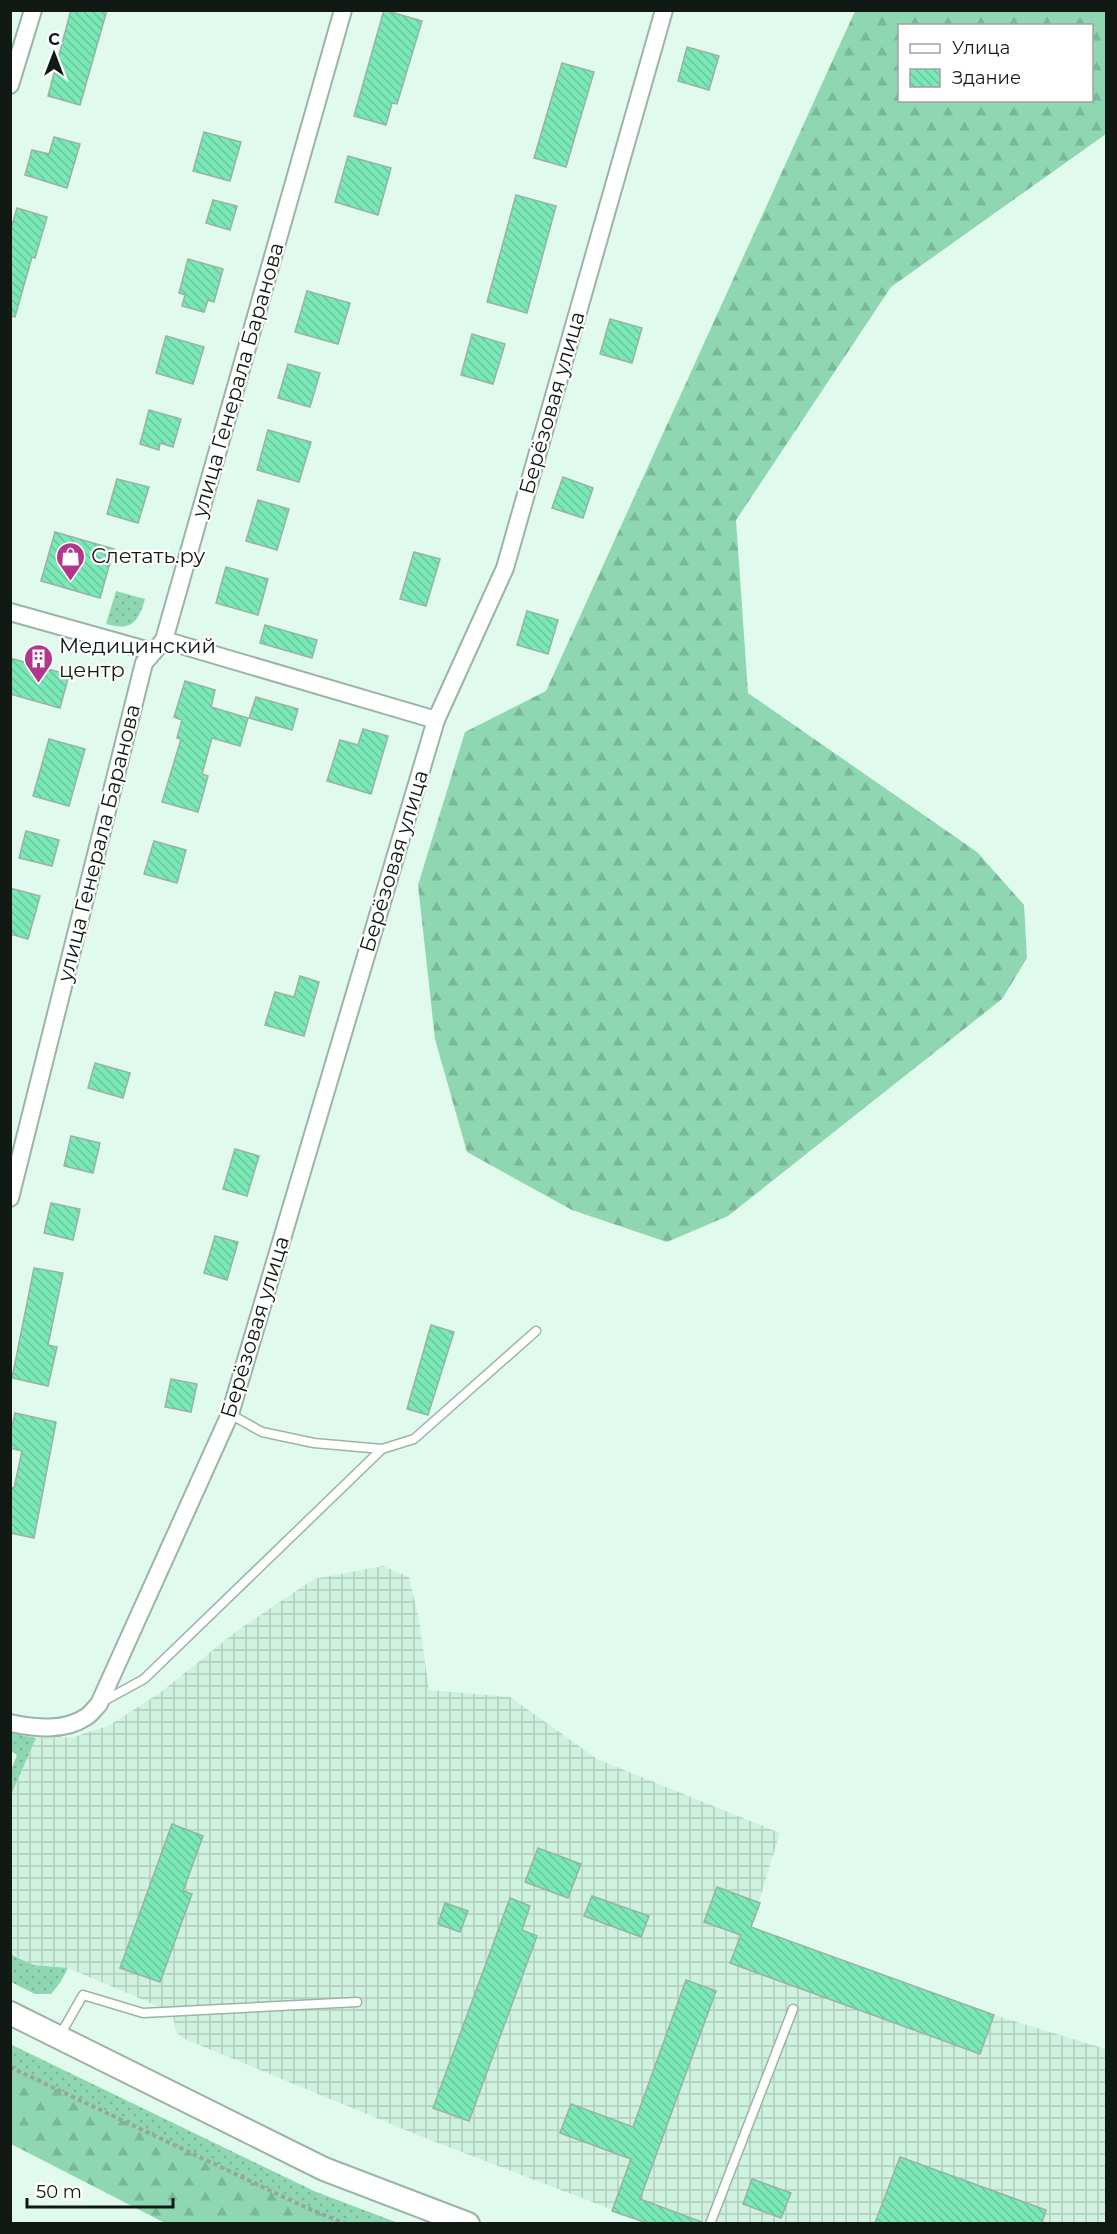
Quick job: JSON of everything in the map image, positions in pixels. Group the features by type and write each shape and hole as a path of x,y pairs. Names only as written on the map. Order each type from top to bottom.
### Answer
{"main road":[{"path":"10,2013 324,2169 468,2223"}],"street":[{"path":"10,85 33,10"},
{"name":"улица Генерала Баранова","path":"10,1198 144,663 159,646 343,10"},
{"name":"Берёзовая улица","path":"99,1704 230,1414 436,720 505,568 664,10"},
{"path":"10,612 159,646 436,720"},
{"path":"10,1723 34,1728 68,1726 86,1717 99,1704"}],"lane":[{"path":"230,1414 262,1432 314,1443 382,1449 414,1438 536,1331"},
{"path":"99,1704 144,1679 382,1449"},
{"path":"59,2037 83,1995 142,2013 357,2002"},
{"path":"710,2223 793,2008"}],"path":[{"path":"10,2067 307,2208 346,2223"}],"shaded area":[{"path":"383,1566 409,1577 419,1620 429,1690 510,1697 597,1759 780,1833 751,1927 994,2015 1106,2049 1106,2223 647,2223 420,2136 185,2039 176,2032 172,2012 68,1968 33,1965 11,1954 11,1795 36,1738 74,1737 110,1725 161,1692 238,1630 314,1579"}],"green space":[{"path":"855,11 1106,11 1106,134 891,287 736,520 748,693 977,852 1024,905 1027,958 1002,999 728,1216 667,1242 572,1210 467,1152 435,1039 418,885 465,732 546,691"},
{"path":"116,591 145,599 139,614 132,623 122,626 106,624"},
{"path":"11,1733 36,1738 11,1795 11,1770 17,1755 11,1751"},
{"path":"10,1954 33,1965 68,1968 51,1994 35,1994 11,1982"},
{"path":"10,2044 314,2191 398,2223 346,2223 307,2208 11,2067"},
{"path":"11,2067 307,2208 346,2223 165,2223 11,2144"}],"building":[{"path":"71,10 107,10 80,105 48,96"},
{"path":"384,10 422,21 397,104 392,103 386,125 354,116"},
{"path":"687,47 719,56 709,90 678,81"},
{"path":"562,63 594,72 566,167 534,158"},
{"path":"204,132 241,142 230,181 193,171"},
{"path":"54,137 80,144 67,188 25,175 32,150 49,154"},
{"path":"348,156 391,168 378,215 335,202"},
{"path":"516,195 556,206 527,313 487,302"},
{"path":"213,200 237,206 230,230 206,223"},
{"path":"17,208 47,217 35,258 32,257 15,317 10,316 10,232"},
{"path":"188,259 223,269 214,302 208,300 204,312 182,306 185,295 179,293"},
{"path":"307,291 350,303 338,344 295,332"},
{"path":"610,319 642,328 632,363 600,354"},
{"path":"472,334 505,344 493,384 461,375"},
{"path":"166,336 204,347 193,384 156,373"},
{"path":"288,364 320,373 310,407 278,398"},
{"path":"149,410 181,419 173,447 160,443 159,450 140,444"},
{"path":"268,430 311,442 299,482 257,470"},
{"path":"563,477 593,488 583,518 552,508"},
{"path":"117,479 149,487 138,523 107,514"},
{"path":"258,500 289,509 277,550 246,541"},
{"path":"55,532 114,549 100,598 41,581"},
{"path":"414,552 440,559 426,606 400,599"},
{"path":"226,567 268,579 258,615 216,603"},
{"path":"527,611 558,620 548,654 517,645"},
{"path":"265,625 317,640 312,658 260,643"},
{"name":"Медицинский центр","path":"10,658 69,675 60,708 10,694"},
{"path":"185,681 215,690 211,707 248,718 240,746 212,738 202,774 208,776 198,812 162,802 181,739 177,738 182,720 174,717"},
{"path":"256,697 298,709 292,730 249,718"},
{"path":"363,729 388,736 371,794 327,781 340,740 358,745"},
{"path":"49,739 85,749 69,806 33,796"},
{"path":"26,831 59,840 52,866 19,858"},
{"path":"154,841 186,850 177,883 144,874"},
{"path":"10,888 40,896 28,939 10,934"},
{"path":"300,976 319,982 304,1036 265,1025 275,992 294,997"},
{"path":"95,1063 130,1073 123,1098 88,1088"},
{"path":"71,1136 100,1143 93,1173 64,1166"},
{"path":"235,1149 259,1156 247,1196 223,1189"},
{"path":"51,1203 80,1209 73,1240 44,1233"},
{"path":"215,1236 238,1242 227,1280 204,1273"},
{"path":"34,1268 63,1273 48,1345 57,1347 48,1386 12,1378"},
{"path":"431,1325 454,1332 428,1415 407,1409"},
{"path":"171,1379 197,1384 191,1412 165,1407"},
{"path":"15,1413 56,1422 34,1538 10,1533 10,1487 14,1488 22,1451 10,1448"},
{"path":"172,1824 203,1836 183,1891 192,1894 160,1982 120,1968"},
{"path":"538,1848 581,1864 568,1898 525,1882"},
{"path":"717,1887 760,1903 751,1927 994,2015 980,2054 730,1963 741,1935 704,1922"},
{"path":"592,1896 649,1916 641,1937 584,1916"},
{"path":"510,1898 530,1906 522,1930 537,1936 469,2121 433,2108"},
{"path":"445,1903 468,1911 460,1932 438,1924"},
{"path":"686,1980 716,1991 640,2199 702,2223 647,2223 612,2211 631,2159 560,2133 571,2104 633,2127"},
{"path":"900,2157 1046,2210 1042,2223 875,2223"},
{"path":"752,2179 791,2193 781,2218 743,2204"}],"place":[{"name":"Слетать.ру","path":"70,582"},
{"name":"Медицинский центр","path":"38,684"}]}
